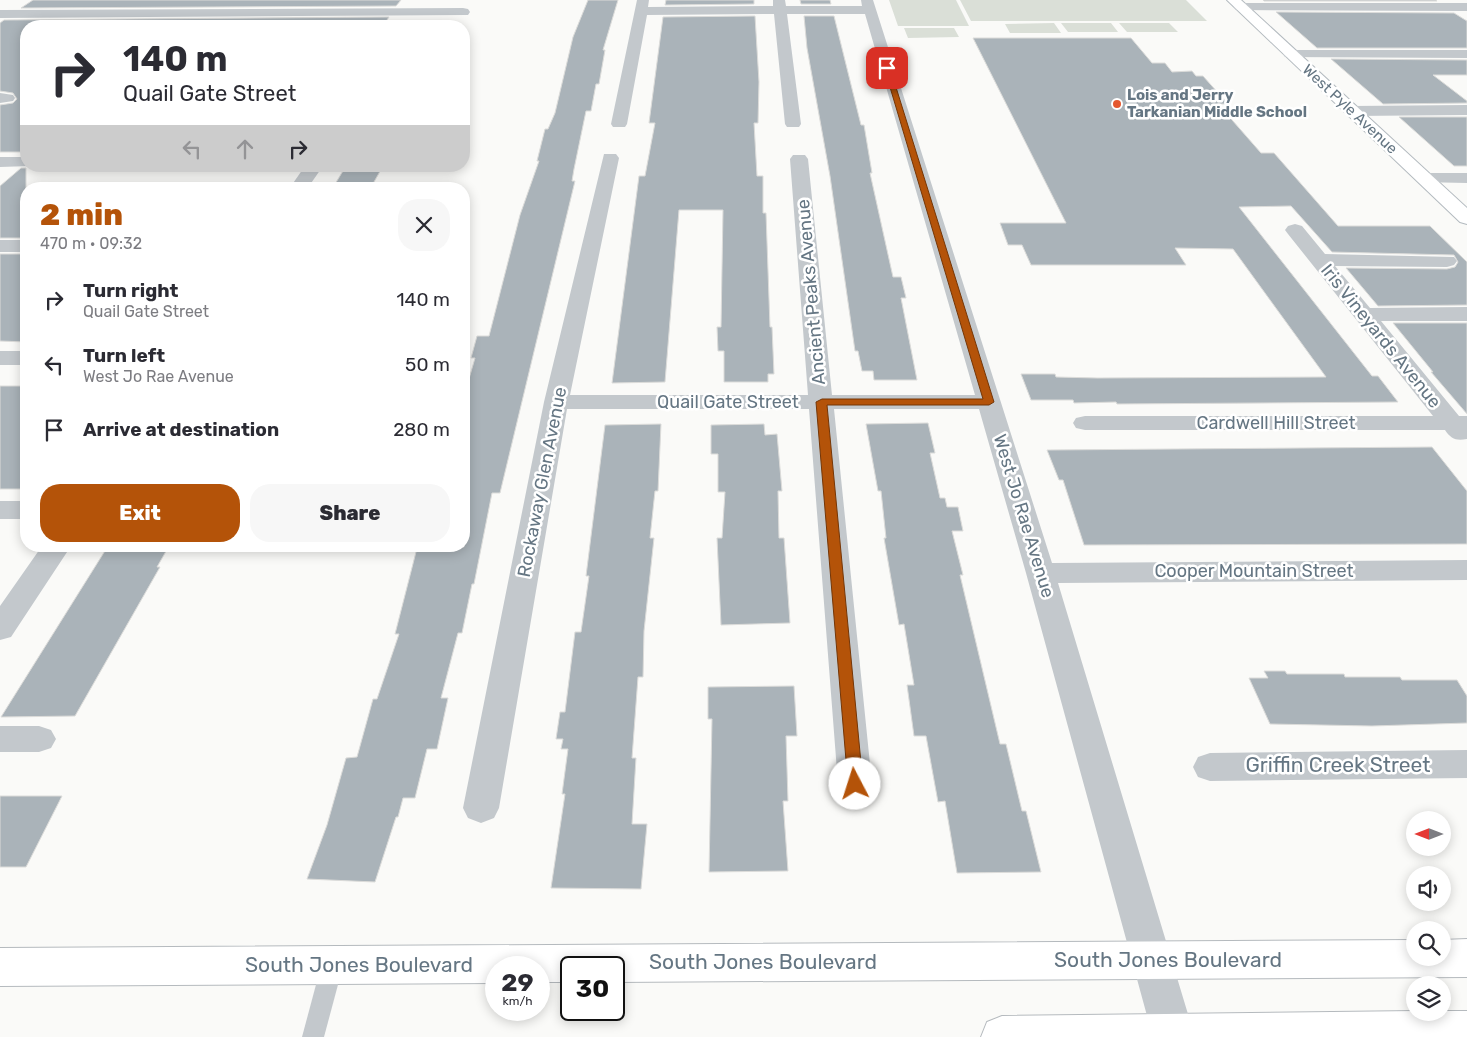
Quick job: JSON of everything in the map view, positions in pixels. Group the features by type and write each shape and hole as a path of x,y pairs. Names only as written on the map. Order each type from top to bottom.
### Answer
{"main road":[{"name":"West Pyle Avenue","path":"1237,4 1467,218"},
{"name":"South Jones Boulevard","path":"0,967 1467,958"},
{"path":"1002,1037 1467,1031"}],"street":[{"path":"1237,4 1467,7"},
{"path":"619,124 642,5 868,5"},
{"path":"780,5 793,124"},
{"name":"West Jo Rae Avenue","path":"868,5 1041,573 1174,1034"},
{"path":"411,20 416,12"},
{"path":"0,14 463,12"},
{"path":"123,20 131,13"},
{"path":"269,20 276,13"},
{"path":"1290,54 1467,54"},
{"path":"1352,111 1467,110"},
{"name":"Rockaway Glen Avenue","path":"481,808 556,402 610,158"},
{"name":"Ancient Peaks Avenue","path":"799,159 855,784"},
{"path":"0,162 20,162"},
{"path":"1425,178 1467,178"},
{"name":"Iris Vineyards Avenue","path":"1295,230 1363,315 1462,430"},
{"path":"0,246 20,246"},
{"path":"1319,260 1448,261"},
{"path":"1363,315 1467,314"},
{"path":"0,358 20,358"},
{"name":"Quail Gate Street","path":"556,402 989,402"},
{"name":"Cardwell Hill Street","path":"1086,423 1462,430"},
{"path":"0,510 20,510"},
{"path":"0,629 53,552"},
{"name":"Cooper Mountain Street","path":"1041,573 1467,570"},
{"path":"0,739 39,739"},
{"name":"Griffin Creek Street","path":"1210,766 1467,764"}],"lane":[{"path":"313,1037 332,965"}],"shaded area":[{"path":"889,0 956,0 969,26 898,26"},
{"path":"960,0 1186,0 1207,21 971,21"},
{"path":"1054,23 1061,33 1010,33 1005,24"},
{"path":"1061,23 1111,23 1118,32 1068,32"},
{"path":"1119,23 1169,23 1178,32 1127,32"},
{"path":"904,28 954,28 959,37 908,38"}],"building":[{"path":"33,0 401,0 396,6 21,8"},
{"path":"588,0 618,0 603,50 605,50 599,84 596,84 591,111 586,111 572,181 575,181 500,493 492,493 462,633 458,633 441,698 448,698 437,749 427,749 415,798 403,798 375,882 307,879 327,825 346,758 357,757 373,699 377,699 399,634 395,634 416,552 470,552 470,375 475,358 471,358 477,336 489,336 520,215 539,161 537,161 545,129 548,129 555,113 573,37"},
{"path":"666,0 754,0 754,4 665,5"},
{"path":"800,0 830,0 831,4 801,4"},
{"path":"1436,0 1437,1 1264,1"},
{"path":"1276,12 1454,13 1467,21 1467,48 1317,48"},
{"path":"755,16 759,82 758,123 754,123 757,176 763,176 763,213 766,213 770,327 772,327 774,374 768,374 768,382 724,382 724,351 718,351 717,327 721,327 723,210 679,210 665,382 612,383 639,176 645,176 655,123 649,123 663,17"},
{"path":"804,16 834,16 861,125 864,125 872,173 870,173 893,277 901,277 906,298 901,298 917,380 874,380 873,371 862,371 858,351 855,351 830,176 807,48"},
{"path":"389,17 387,20 20,20 20,152 0,152 0,105 13,103 17,99 13,93 0,91 0,23 4,20"},
{"path":"973,38 1131,38 1152,63 1165,63 1172,72 1192,71 1196,76 1203,76 1228,104 1218,104 1261,153 1274,153 1338,226 1430,226 1467,262 1467,305 1378,306 1346,268 1447,269 1455,267 1458,262 1454,255 1332,252 1291,206 1239,207 1372,376 1378,376 1398,402 1117,404 1116,402 1074,403 1073,400 1031,400 1021,374 1055,374 1056,377 1097,378 1326,377 1233,249 1175,248 1186,265 1031,265 1022,245 1008,245 1000,223 1066,223"},
{"path":"1331,59 1467,60 1467,75 1433,75 1467,101 1467,103 1383,104"},
{"path":"1399,117 1467,117 1467,166 1454,166"},
{"path":"20,169 20,172 26,172 26,182 20,182 20,238 0,238 0,186"},
{"path":"342,172 380,172 374,182 336,182"},
{"path":"0,254 20,254 20,342 0,341"},
{"path":"1393,323 1467,323 1467,414 1431,372 1433,372"},
{"path":"0,386 20,386 20,489 0,489"},
{"path":"928,423 935,453 930,453 940,498 945,498 947,507 958,507 963,531 952,531 963,575 960,575 1000,744 1006,744 1022,811 1026,811 1041,872 957,873 945,801 938,802 926,736 914,736 907,685 914,685 904,624 899,625 884,538 886,538 881,491 878,491 866,424"},
{"path":"661,424 658,491 655,491 650,538 654,538 644,631 643,677 638,677 632,758 636,758 632,824 647,824 641,889 551,888 565,794 562,794 568,749 561,749 563,739 556,739 560,712 565,712 575,632 581,632 605,425"},
{"path":"764,424 765,435 777,434 782,491 778,491 779,538 784,538 790,623 721,625 717,538 722,538 725,492 718,492 718,454 711,454 711,425"},
{"path":"1432,447 1467,491 1467,544 1084,545 1063,480 1059,480 1047,450"},
{"path":"104,552 166,552 157,567 160,567 75,716 1,717"},
{"path":"1264,671 1285,671 1287,674 1344,674 1345,677 1400,677 1402,680 1457,680 1467,696 1467,723 1372,726 1270,724 1249,678 1268,678"},
{"path":"794,686 797,736 786,736 788,801 783,801 788,871 709,872 712,719 708,719 708,687"},
{"path":"0,796 62,796 26,867 0,867"}],"place":[{"name":"Lois and Jerry Tarkanian Middle School","path":"1117,104"}],"route":[{"path":"855,784 822,402 989,402 908,142 887,68"}]}
